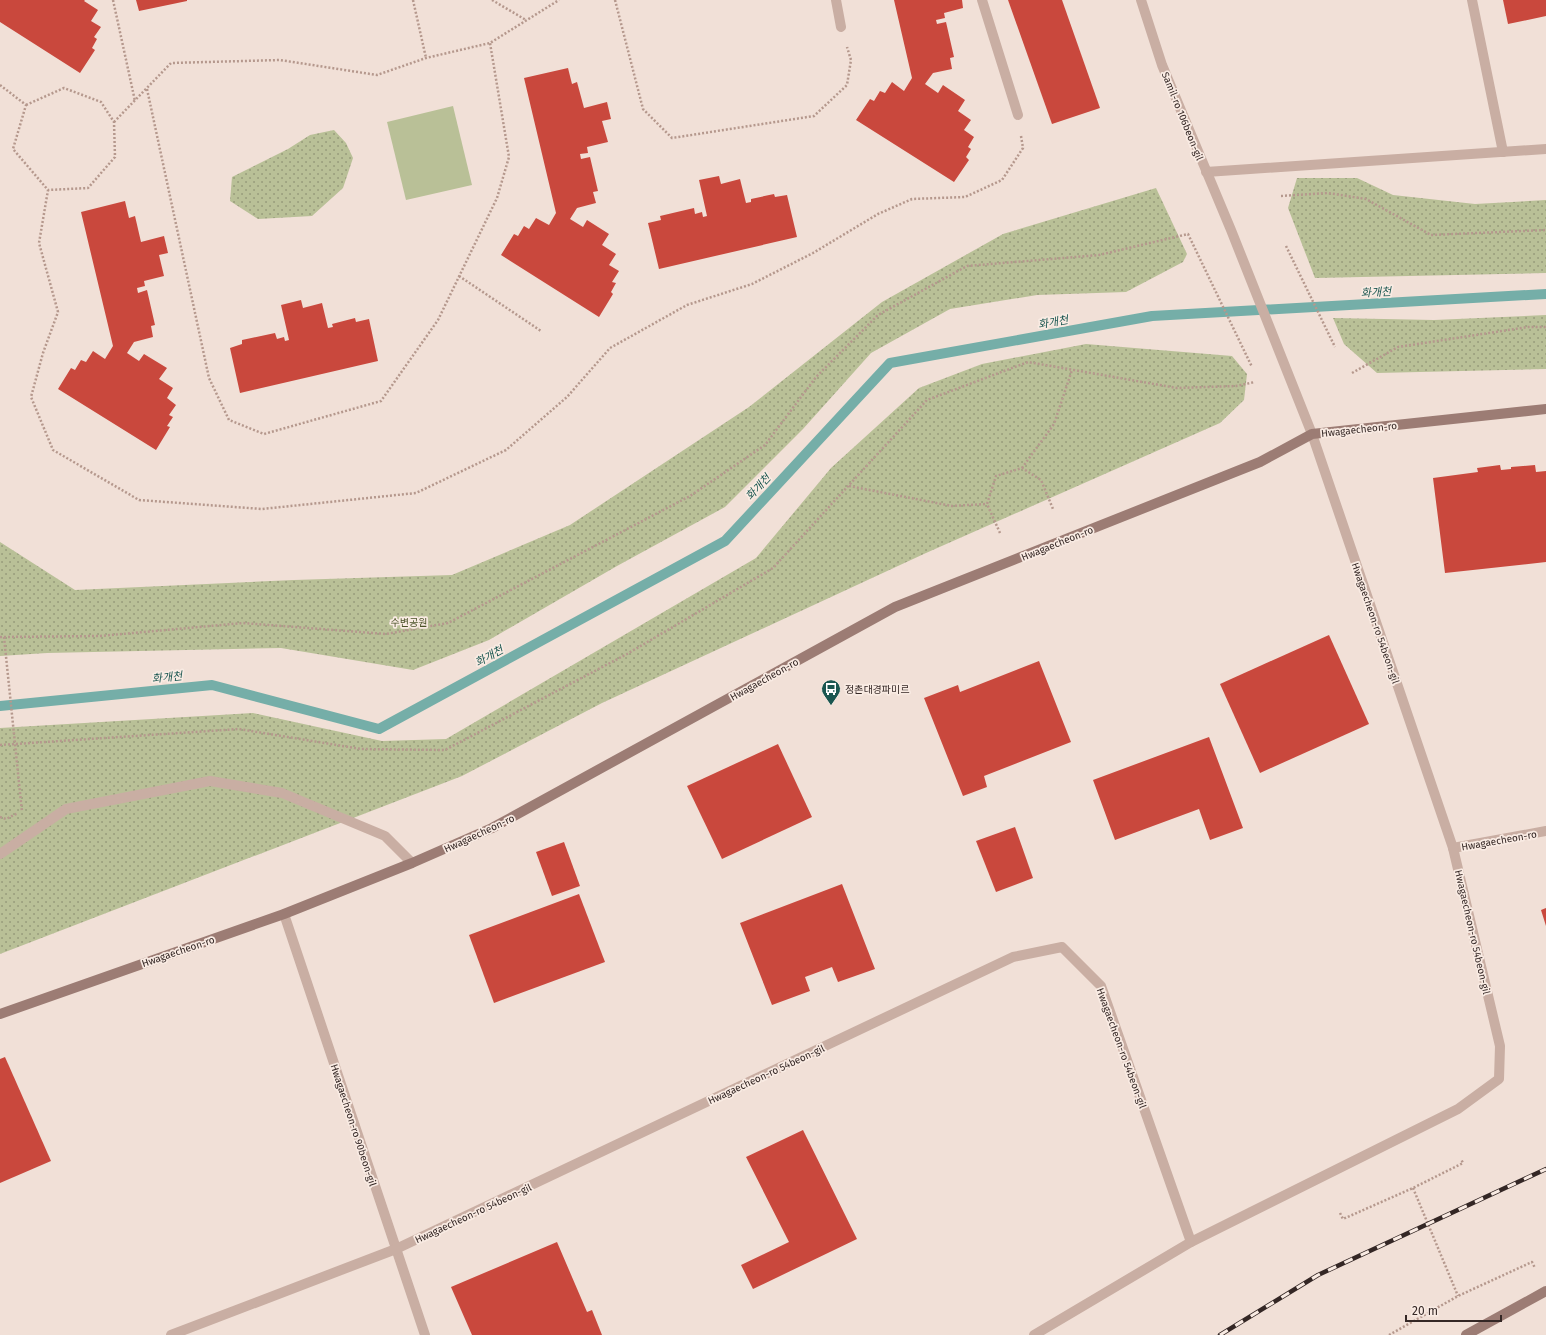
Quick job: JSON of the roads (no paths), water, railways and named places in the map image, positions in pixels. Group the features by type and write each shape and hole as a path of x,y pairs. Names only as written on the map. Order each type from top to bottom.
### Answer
{"main road":[{"name":"Hwagaecheon-ro","path":"0,1014 284,914 412,863 492,828 895,607 1260,462 1312,434 1546,409"},
{"path":"1466,1335 1546,1292"}],"street":[{"path":"836,0 841,26"},
{"path":"982,0 1018,115"},
{"name":"Samil-ro 106beon-gil","path":"1141,0 1162,66 1231,230 1312,434"},
{"path":"1472,0 1503,152"},
{"path":"1206,172 1546,149"},
{"name":"Hwagaecheon-ro 54beon-gil","path":"1034,1335 1191,1242 1458,1109 1499,1079 1500,1046 1453,848 1312,434"},
{"path":"0,854 66,809 210,781 282,793 385,836 412,863"},
{"name":"Hwagaecheon-ro","path":"1453,848 1546,832"},
{"name":"Hwagaecheon-ro 90beon-gil","path":"284,914 425,1335"},
{"name":"Hwagaecheon-ro 54beon-gil","path":"171,1335 396,1249 1013,957 1062,947 1101,986 1191,1242"}],"waterway":[{"name":"화개천","path":"0,706 212,685 379,729 725,541 890,363 1152,316 1546,294"}],"railway":[{"path":"1220,1335 1318,1275 1546,1169"}],"place":[{"name":"정촌대경파미르","path":"831,706"}],"park label":[{"name":"수변공원","path":"409,622"}]}
